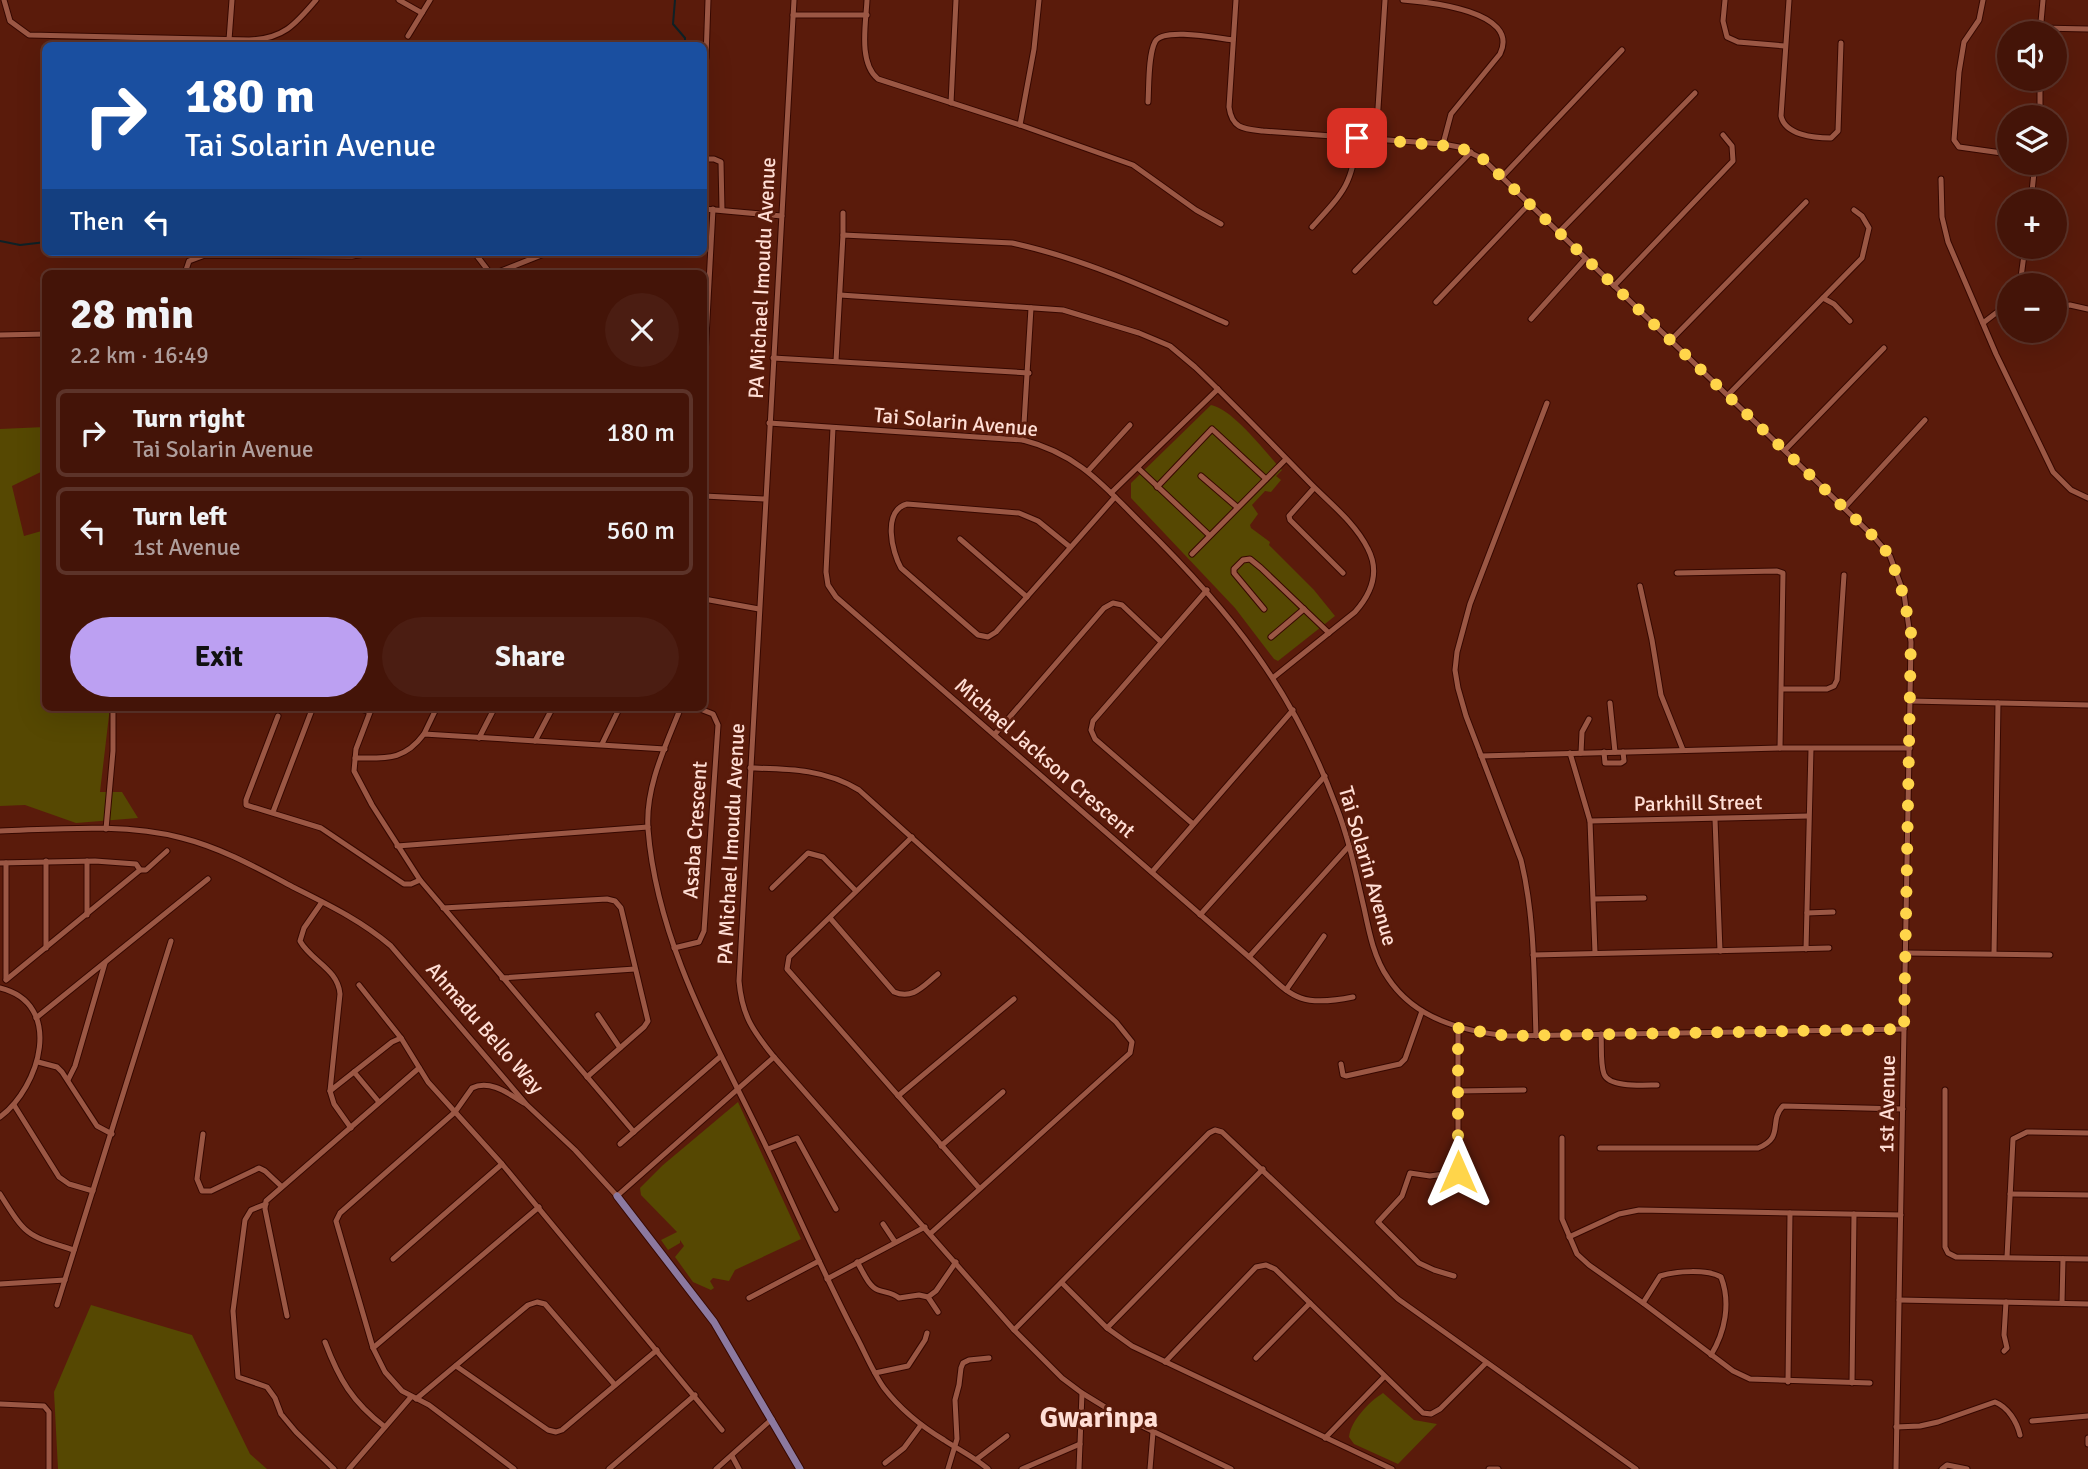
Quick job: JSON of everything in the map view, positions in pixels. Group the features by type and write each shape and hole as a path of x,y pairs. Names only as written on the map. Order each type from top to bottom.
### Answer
{"main road":[{"name":"Ahmadu Bello Way","path":"617,1196 708,1314 800,1469"}],"street":[{"path":"4,0 9,21 29,35 229,40 265,40 278,36 299,20 316,0"},
{"path":"229,40 232,0"},
{"path":"399,0 422,13"},
{"path":"408,36 430,0"},
{"path":"707,42 708,0"},
{"name":"PA Michael Imoudu Avenue","path":"794,0 750,768 739,981 741,1000 754,1032 774,1057 1014,1330 1048,1365 1082,1393 1153,1432 1231,1469"},
{"path":"867,0 866,57 872,74 878,79 1133,165 1196,211 1221,224"},
{"path":"951,103 956,0"},
{"path":"1020,125 1033,59 1039,0"},
{"name":"1st Avenue","path":"1236,0 1229,107 1230,118 1236,124 1246,129 1443,144 1459,147 1483,159 1785,450 1890,556 1903,594 1911,633 1896,1469"},
{"path":"1376,139 1385,0"},
{"path":"1403,0 1438,3 1474,13 1502,35 1503,47 1500,54 1451,114 1443,144"},
{"path":"1725,0 1723,21 1727,37 1738,42 1785,46"},
{"path":"1788,0 1781,116 1782,123 1788,129 1805,135 1831,138 1838,131 1841,43"},
{"path":"1983,0 1979,20 1964,42 1958,72 1954,140 1959,147 1997,153"},
{"path":"2041,21 2043,0"},
{"path":"793,15 867,16"},
{"path":"2067,29 2088,29"},
{"path":"1148,102 1152,53 1155,42 1160,37 1179,34 1233,40"},
{"path":"1502,177 1622,50"},
{"path":"1559,233 1695,93"},
{"path":"1614,286 1734,161 1732,146 1723,135"},
{"path":"1312,227 1340,197 1347,185 1353,170 1357,138"},
{"path":"1355,271 1471,152"},
{"path":"707,159 720,162 722,210"},
{"path":"1941,179 1942,217 1948,242 2046,461 2071,490 2088,498"},
{"path":"1671,340 1806,202"},
{"path":"1436,302 1529,204"},
{"path":"707,209 782,216"},
{"path":"706,270 713,209"},
{"path":"1728,395 1862,258 1869,229 1862,216 1854,210"},
{"path":"836,361 843,213"},
{"path":"843,235 1012,243 1034,248 1141,286 1226,323"},
{"path":"187,270 189,261 202,256"},
{"path":"477,256 488,270"},
{"path":"504,270 539,256"},
{"path":"1531,319 1586,259"},
{"path":"840,295 1063,310 1170,346 1218,389 1359,535 1369,550 1374,578 1366,600 1274,677"},
{"path":"1823,298 1834,304 1850,321"},
{"path":"2067,306 2088,309"},
{"path":"1023,440 1031,308"},
{"path":"1983,323 1997,312"},
{"path":"0,335 42,334"},
{"path":"1785,450 1884,348"},
{"path":"773,358 1029,373"},
{"path":"1070,547 1038,521 1019,513 907,504 899,506 895,511 892,545 901,568 978,635 988,637 996,632 1070,547 1113,495 1138,468 1218,389"},
{"path":"1536,1036 1530,907 1521,860 1481,756 1458,688 1455,670 1470,604 1547,403"},
{"path":"1844,508 1925,420"},
{"name":"Tai Solarin Avenue","path":"769,423 1023,440 1047,446 1088,471 1207,590 1274,677 1293,709 1325,776 1349,846 1378,960 1399,992 1422,1011 1458,1028 1498,1035 1904,1029"},
{"path":"1088,471 1130,425"},
{"name":"Michael Jackson Crescent","path":"833,428 826,572 828,584 836,597 1286,990"},
{"path":"1157,487 1212,429 1266,479"},
{"path":"1192,554 1286,459"},
{"path":"1138,468 1209,535"},
{"path":"1201,476 1237,508"},
{"path":"1314,488 1292,510 1290,520 1343,573"},
{"path":"707,496 765,499"},
{"path":"960,539 1027,597"},
{"path":"1264,609 1234,573 1234,569 1243,560 1250,559 1329,633"},
{"path":"1677,573 1783,573 1780,748"},
{"path":"1782,689 1827,689 1834,686 1837,680 1843,575"},
{"path":"1640,586 1661,695 1683,750"},
{"path":"1193,824 1095,739 1091,730 1093,721 1207,590"},
{"path":"707,600 759,609"},
{"path":"995,734 1104,608 1113,603 1122,605 1161,642"},
{"path":"1271,637 1304,610"},
{"path":"1910,701 2088,705"},
{"path":"1610,703 1615,752"},
{"path":"1994,954 1998,703"},
{"path":"1152,872 1293,709"},
{"path":"106,829 113,751 113,711"},
{"path":"273,812 311,711"},
{"path":"371,711 358,742 354,771 360,786 397,846 443,908 634,1132"},
{"path":"355,758 385,758 410,751 424,734 435,711"},
{"path":"479,738 493,711"},
{"path":"535,741 551,711"},
{"path":"602,744 618,711"},
{"path":"679,711 664,749 649,803 648,827 660,898 674,948 721,1056 768,1149 827,1279 876,1373 897,1404 920,1425 977,1459 988,1469"},
{"name":"Asaba Crescent","path":"674,948 699,942 704,931 718,725 713,714 705,711"},
{"path":"278,716 246,804 321,828 404,884 420,880"},
{"path":"1581,753 1582,732 1589,719"},
{"path":"424,734 664,749"},
{"path":"1481,756 1780,748 1910,748"},
{"path":"1806,949 1811,748"},
{"path":"1604,752 1605,763 1614,763 1624,761 1623,752"},
{"path":"1570,753 1590,821 1595,953"},
{"path":"750,768 804,770 828,774 859,790 1116,1021 1132,1042 1130,1053 930,1233"},
{"path":"1200,915 1325,776"},
{"name":"Parkhill Street","path":"1590,821 1808,816"},
{"path":"1714,819 1720,951"},
{"path":"397,846 648,827"},
{"name":"Ahmadu Bello Way","path":"0,831 132,830 184,839 247,863 372,929 391,946 527,1105 575,1150 617,1196"},
{"path":"912,837 789,957 787,969 979,1188"},
{"path":"1249,957 1349,846"},
{"path":"6,980 167,851"},
{"path":"772,888 808,853 823,857 856,891"},
{"path":"46,861 46,947"},
{"path":"0,1117 13,1105 33,1077 40,1044 36,1018 23,1001 3,989 6,980 3,863 87,861 135,864 140,870"},
{"path":"87,861 87,915"},
{"path":"36,1018 208,879"},
{"path":"443,908 607,898 615,901 621,908 648,1021 587,1077"},
{"path":"1594,899 1644,898"},
{"path":"322,902 304,928 300,941 340,984 330,1091 334,1104 351,1128"},
{"path":"1807,913 1833,912"},
{"path":"830,918 894,992 903,996 912,995 938,974"},
{"path":"1324,936 1286,990 1308,1002 1353,997"},
{"path":"57,1305 171,941"},
{"path":"1533,955 1829,948"},
{"path":"1906,953 2050,955"},
{"path":"68,1080 75,1066 105,963"},
{"path":"502,978 635,969"},
{"path":"359,985 401,1038 419,1068 539,1207 722,1430"},
{"path":"898,1096 1014,999"},
{"path":"1341,1064 1343,1075 1346,1076 1400,1064 1405,1059 1422,1011"},
{"path":"597,1015 620,1048"},
{"path":"1454,1276 1419,1263 1378,1222 1402,1196 1410,1173 1430,1176 1458,1174 1458,1028"},
{"path":"1601,1034 1604,1074 1608,1080 1618,1084 1657,1085"},
{"path":"330,1091 391,1042 401,1038"},
{"path":"620,1144 721,1056"},
{"path":"617,1196 774,1057"},
{"path":"38,1062 57,1067 97,1126 112,1133"},
{"path":"287,1316 265,1209 268,1197 419,1068"},
{"path":"354,1072 379,1102"},
{"path":"514,1469 429,1405 395,1385 378,1361 373,1348 336,1221 340,1213 455,1112 472,1088 478,1085 502,1090 527,1105"},
{"path":"1458,1091 1524,1090"},
{"path":"1945,1090 1945,1247 1948,1253 1956,1257 2088,1259"},
{"path":"942,1146 1003,1092"},
{"path":"1600,1148 1758,1148 1774,1137 1777,1113 1789,1104 1903,1109"},
{"path":"13,1105 59,1177 69,1184 93,1191"},
{"path":"1014,1330 1209,1133 1215,1130 1222,1132 1263,1169 1398,1299 1635,1469"},
{"path":"2007,1258 2013,1139 2027,1132 2088,1133"},
{"path":"203,1134 197,1179 202,1191 211,1191 259,1168 281,1186"},
{"path":"768,1149 797,1138 835,1209"},
{"path":"1562,1138 1562,1219 1577,1254 1589,1265 1733,1371 1750,1379 1870,1383"},
{"path":"393,1259 502,1164"},
{"path":"1107,1328 1263,1169"},
{"path":"0,1194 21,1227 29,1234 74,1250"},
{"path":"2010,1194 2088,1195"},
{"path":"265,1204 256,1206 245,1220 233,1311 238,1377 267,1387 281,1414 334,1469"},
{"path":"373,1348 539,1207"},
{"path":"1569,1237 1629,1211 1901,1215"},
{"path":"1788,1382 1790,1213"},
{"path":"1852,1382 1854,1214"},
{"path":"883,1224 895,1242"},
{"path":"827,1279 925,1227"},
{"path":"2062,1303 2063,1259"},
{"path":"749,1298 819,1261"},
{"path":"857,1262 877,1290 894,1293 899,1298 919,1294 928,1297 938,1312"},
{"path":"928,1297 936,1291 956,1262"},
{"path":"1165,1362 1256,1267 1266,1265 1275,1269 1423,1413 1431,1414 1440,1409 1486,1363"},
{"path":"1643,1303 1660,1276 1713,1273 1721,1277 1725,1287 1725,1328 1711,1354"},
{"path":"0,1284 65,1280"},
{"path":"1062,1283 1107,1328 1132,1346 1392,1469"},
{"path":"1899,1300 2088,1304"},
{"path":"349,1469 384,1427 414,1398 528,1305 537,1302 545,1304 615,1385"},
{"path":"2004,1351 2007,1348 2004,1335 2006,1302"},
{"path":"1256,1358 1310,1303"},
{"path":"876,1373 908,1366 927,1333"},
{"path":"325,1342 336,1369 354,1400 384,1427"},
{"path":"456,1366 548,1430 556,1432 562,1430 657,1350"},
{"path":"948,1469 956,1447 955,1400 961,1368 963,1363 969,1360 989,1358"},
{"path":"1325,1438 1384,1377"},
{"path":"1079,1469 1082,1393"},
{"path":"609,1469 695,1395"},
{"path":"1896,1427 1938,1422 1995,1402 2017,1423 2020,1434"},
{"path":"0,1404 44,1406 49,1412 49,1469"},
{"path":"2032,1421 2088,1416"},
{"path":"716,1469 772,1419"},
{"path":"885,1463 904,1448 920,1425"},
{"path":"1150,1469 1153,1432"},
{"path":"977,1459 1007,1436"},
{"path":"2088,1438 2088,1444"},
{"path":"1022,1469 1080,1444"},
{"path":"732,1455 739,1469"},
{"path":"1942,1469 1947,1465 1967,1469"},
{"path":"1489,1469 1498,1469"}],"shaded area":[{"path":"1211,405 1220,408 1239,423 1282,470 1276,476 1281,480 1271,492 1265,491 1252,505 1258,514 1250,525 1251,528 1270,542 1269,545 1314,590 1335,616 1278,661 1235,608 1131,498 1131,483"},
{"path":"42,427 42,471 12,486 24,536 42,531 42,711 110,711 100,792 122,792 138,818 76,823 25,805 0,806 0,429"},
{"path":"738,1102 801,1239 735,1270 729,1281 713,1278 710,1281 714,1288 711,1290 693,1282 675,1257 684,1246 680,1240 680,1243 668,1250 661,1240 677,1232 641,1195 640,1188 663,1165"},
{"path":"91,1305 192,1335 250,1454 267,1469 58,1469 54,1392"},
{"path":"1383,1393 1414,1420 1437,1424 1398,1464 1354,1444 1349,1437 1353,1424 1362,1412"}],"waterway":[{"path":"675,0 673,24 685,38 685,42"},
{"path":"0,241 20,245 42,242"}],"district":[{"name":"Gwarinpa","path":"1099,1417"}],"route":[{"path":"1357,138 1443,144 1459,147 1483,159 1874,537 1890,556 1903,594 1911,633 1904,1029 1508,1036 1458,1028 1458,1172"}]}
